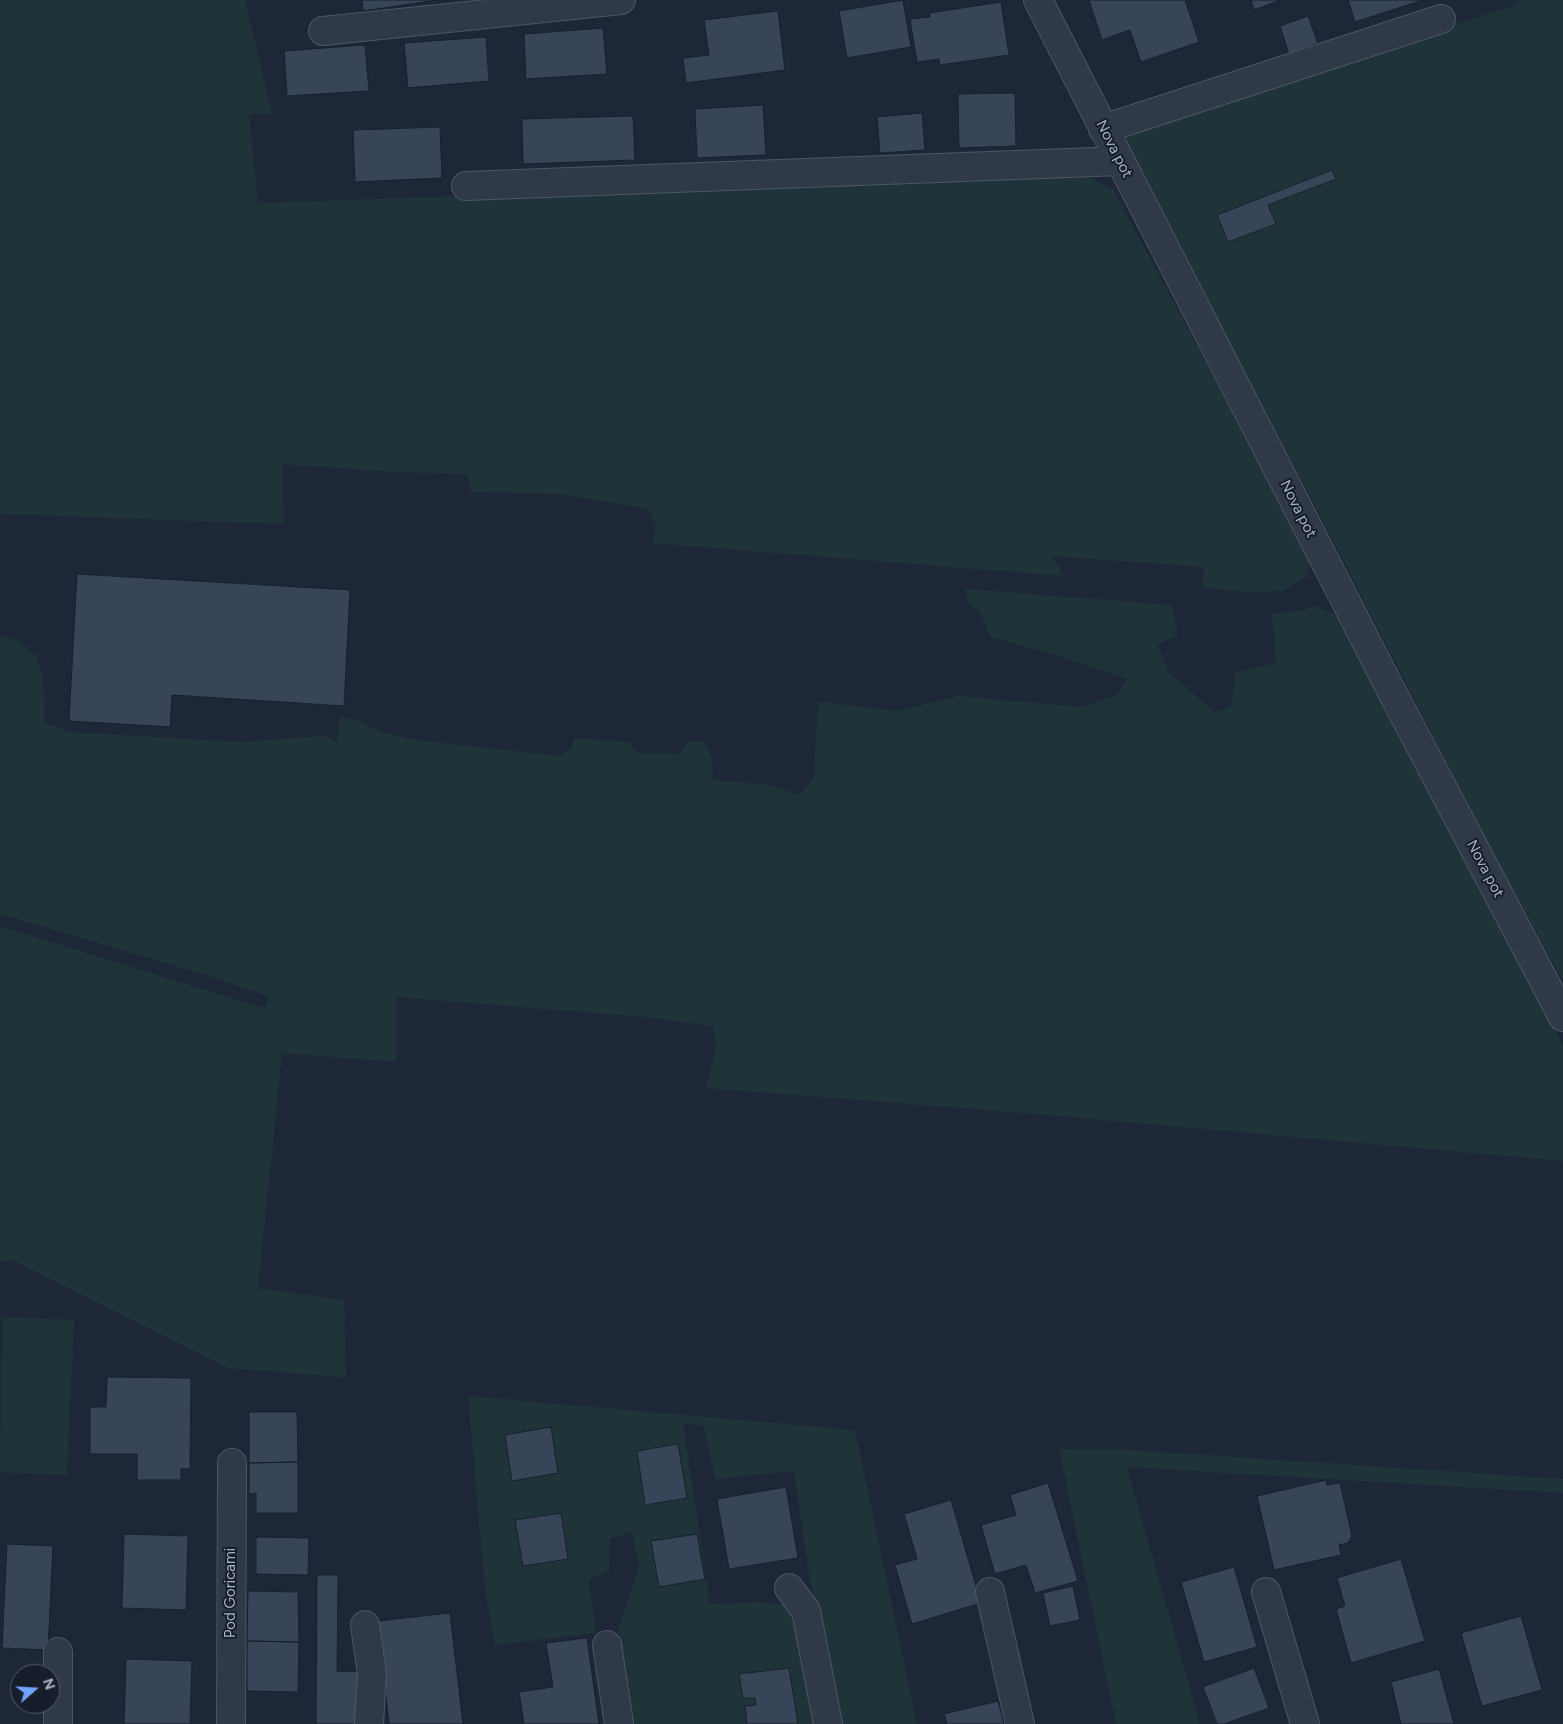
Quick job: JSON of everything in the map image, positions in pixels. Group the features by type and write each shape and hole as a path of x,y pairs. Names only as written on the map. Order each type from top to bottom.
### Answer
{"street":[{"path":"323,31 621,0"},
{"name":"Nova pot","path":"1038,0 1390,688 1563,1017"},
{"path":"1103,129 1441,19"},
{"path":"466,186 1120,161"},
{"name":"Pod Goricami","path":"231,1724 232,1463"},
{"path":"789,1588 806,1611 828,1724"},
{"path":"990,1592 1020,1724"},
{"path":"1266,1592 1304,1724"},
{"path":"365,1625 372,1674 369,1724"},
{"path":"607,1645 619,1724"},
{"path":"58,1652 58,1724"}],"green space":[{"path":"0,0 245,0 272,113 249,115 258,203 1085,175 1113,189 1271,484 1310,564 1306,577 1283,591 1246,592 1202,588 1204,567 1052,556 1064,576 652,543 656,526 649,509 559,494 471,492 466,474 377,471 282,464 284,524 0,514"},
{"path":"1517,0 1563,0 1563,981 1484,836 1317,509 1189,268 1124,137 1299,75 1518,4"},
{"path":"965,589 1172,605 1178,635 1157,645 1169,673 1215,712 1231,707 1235,672 1276,663 1272,614 1300,611 1315,606 1336,615 1563,1045 1563,1161 1025,1113 706,1088 716,1047 713,1026 645,1017 396,997 396,1062 282,1053 258,1288 344,1300 346,1379 228,1368 12,1260 0,1262 0,926 264,1008 270,997 209,976 0,914 0,635 21,642 35,656 43,676 45,723 69,732 242,742 323,736 337,742 339,717 358,720 381,732 423,741 560,756 571,748 574,738 629,742 637,753 678,754 690,741 704,742 712,758 713,780 770,785 800,795 814,777 818,701 896,711 958,696 1081,707 1117,695 1127,679 1052,654 990,637 980,612 969,605"},
{"path":"2,1317 74,1320 67,1475 0,1472"},
{"path":"468,1396 855,1430 917,1724 837,1724 817,1607 810,1582 794,1471 715,1479 704,1426 683,1423 710,1604 759,1602 788,1605 796,1623 817,1724 633,1724 618,1631 639,1568 632,1531 610,1539 609,1571 589,1580 596,1633 495,1645 485,1590"},
{"path":"1059,1449 1131,1450 1563,1479 1563,1493 1127,1467 1200,1724 1116,1724"}],"building":[{"path":"362,0 438,0 363,11"},
{"path":"903,0 911,47 847,58 839,11"},
{"path":"1089,0 1185,0 1199,42 1141,62 1130,30 1102,40"},
{"path":"1251,0 1281,0 1254,10"},
{"path":"1348,0 1423,0 1355,22"},
{"path":"1001,2 1009,55 940,65 939,59 917,62 910,19 930,17 929,13"},
{"path":"778,11 785,70 686,83 683,58 709,55 704,20"},
{"path":"1308,16 1318,43 1289,54 1280,26"},
{"path":"603,28 607,74 526,79 524,34"},
{"path":"486,37 489,81 408,88 404,43"},
{"path":"365,45 369,91 287,96 284,51"},
{"path":"1015,93 1016,146 959,148 958,94"},
{"path":"763,105 766,155 697,158 695,109"},
{"path":"922,113 925,150 880,153 877,117"},
{"path":"633,116 635,160 523,164 522,119"},
{"path":"440,127 442,178 355,182 353,130"},
{"path":"1332,170 1336,179 1268,205 1276,224 1228,242 1217,215"},
{"path":"77,574 350,590 344,706 172,695 170,727 69,721"},
{"path":"107,1377 191,1378 190,1469 181,1469 181,1480 137,1480 137,1454 90,1454 90,1407 106,1407"},
{"path":"249,1412 297,1412 298,1462 249,1463"},
{"path":"551,1427 558,1473 512,1481 505,1435"},
{"path":"678,1444 687,1498 645,1505 637,1451"},
{"path":"298,1462 298,1513 256,1513 256,1493 249,1494 249,1463"},
{"path":"1326,1480 1327,1485 1340,1483 1352,1536 1348,1543 1339,1545 1341,1555 1274,1570 1257,1496"},
{"path":"1048,1483 1078,1581 1035,1593 1026,1565 995,1574 981,1525 1016,1515 1010,1495"},
{"path":"786,1487 798,1558 729,1569 717,1499"},
{"path":"951,1500 981,1603 912,1624 895,1565 917,1559 904,1514"},
{"path":"561,1513 568,1559 523,1566 515,1520"},
{"path":"124,1534 188,1536 186,1610 122,1608"},
{"path":"697,1534 705,1579 659,1587 651,1541"},
{"path":"256,1537 309,1538 308,1575 256,1574"},
{"path":"7,1544 53,1546 48,1650 2,1648"},
{"path":"1401,1559 1425,1641 1351,1663 1336,1609 1345,1606 1337,1578"},
{"path":"1234,1567 1257,1647 1204,1662 1181,1582"},
{"path":"317,1575 338,1575 337,1671 360,1672 360,1724 316,1724"},
{"path":"1073,1586 1080,1620 1050,1626 1043,1593"},
{"path":"248,1591 298,1592 299,1642 247,1641"},
{"path":"450,1613 463,1724 389,1724 378,1621"},
{"path":"1521,1616 1542,1690 1482,1706 1461,1633"},
{"path":"587,1638 599,1724 524,1724 519,1692 553,1687 546,1643"},
{"path":"247,1641 299,1642 298,1692 247,1691"},
{"path":"126,1659 192,1661 190,1724 124,1724"},
{"path":"789,1668 798,1724 747,1724 745,1706 756,1705 755,1698 743,1698 739,1674"},
{"path":"1254,1668 1269,1708 1224,1724 1217,1724 1203,1687"},
{"path":"1439,1669 1454,1724 1401,1724 1391,1682"},
{"path":"998,1701 1004,1724 947,1724 944,1714"}]}
